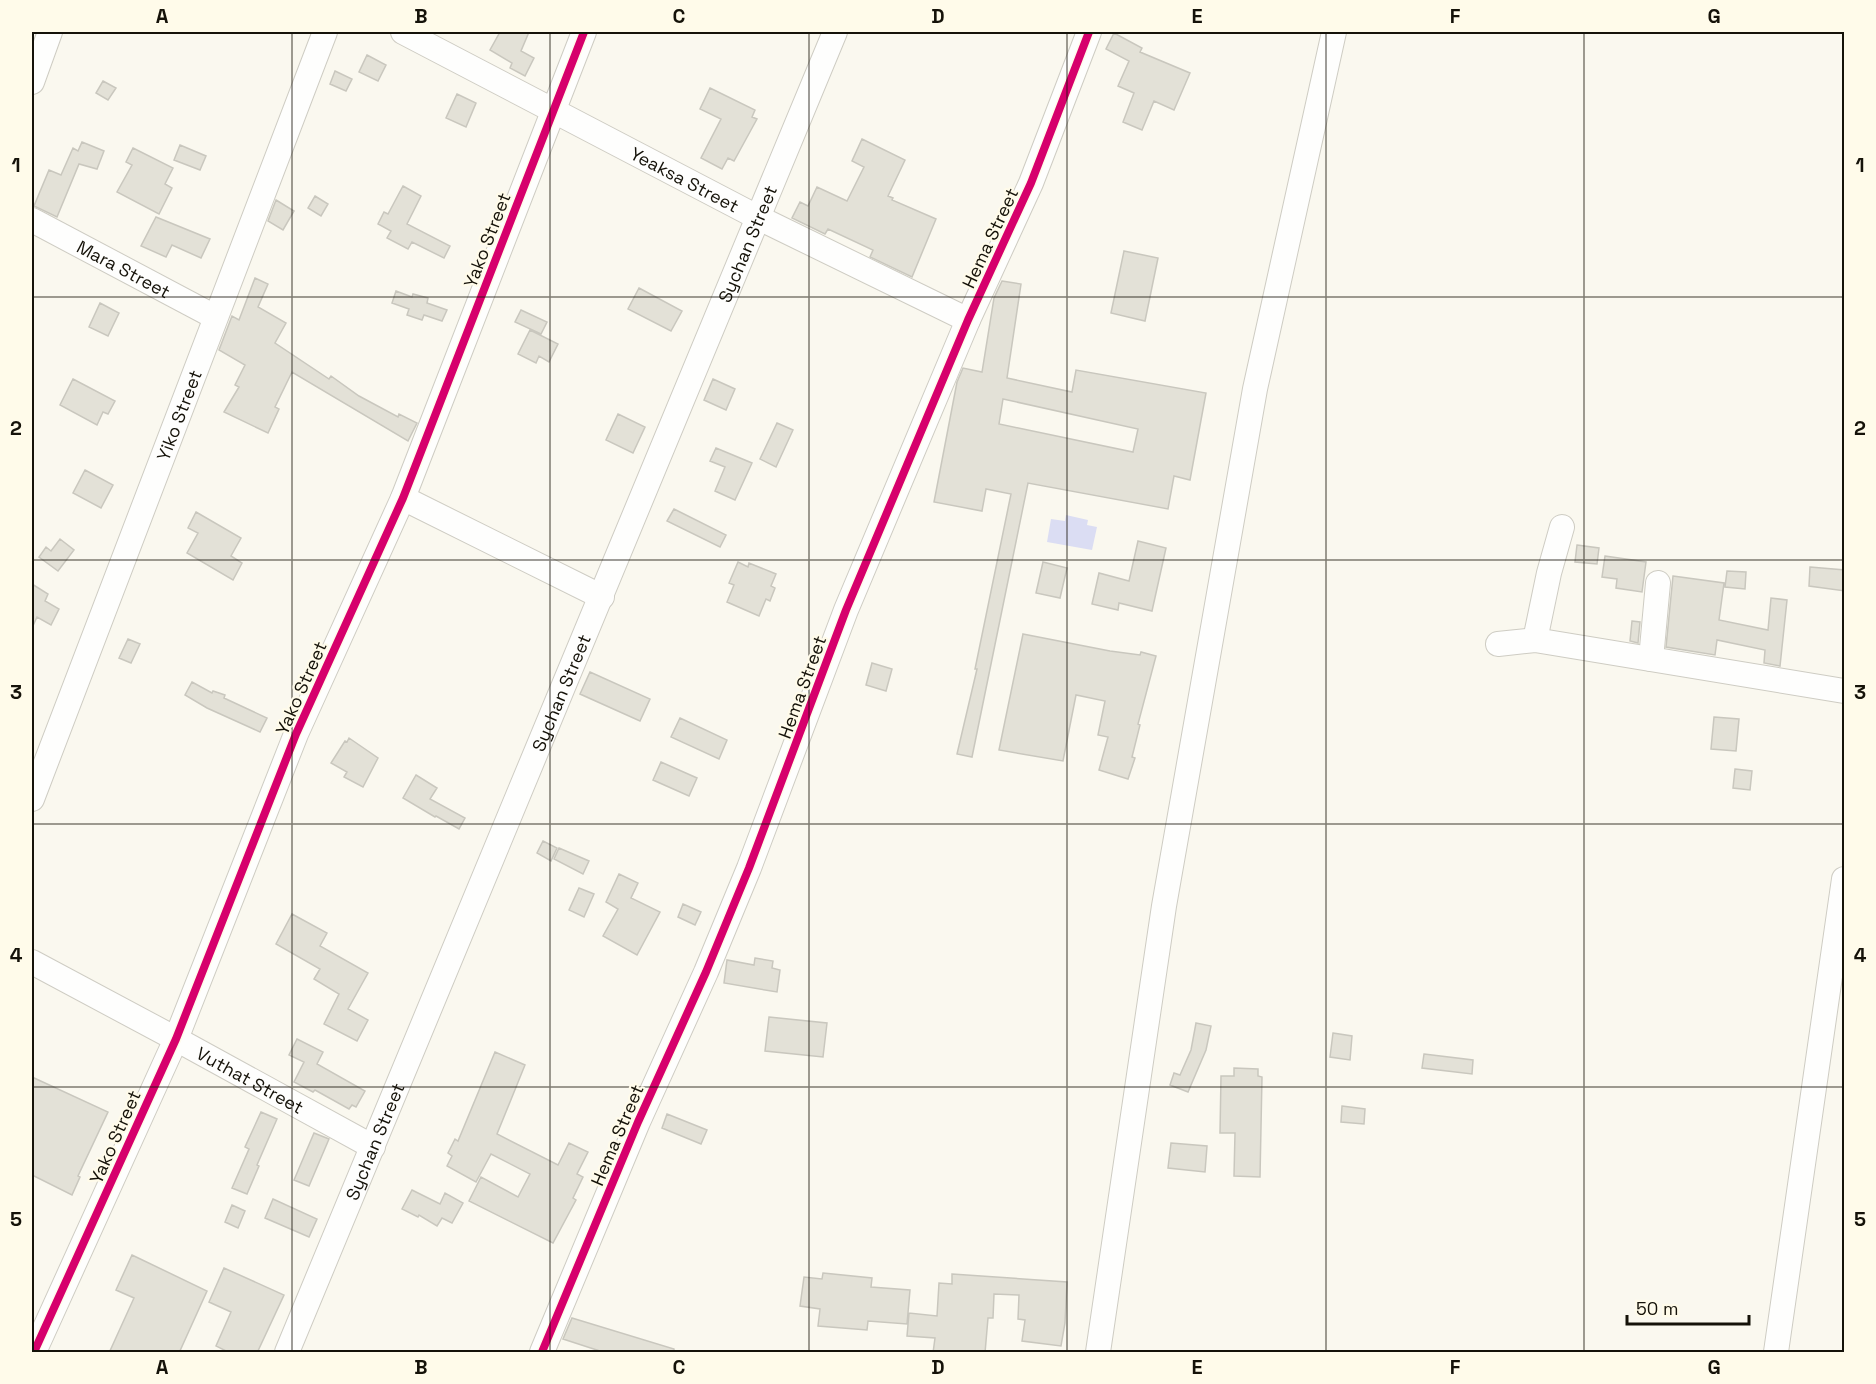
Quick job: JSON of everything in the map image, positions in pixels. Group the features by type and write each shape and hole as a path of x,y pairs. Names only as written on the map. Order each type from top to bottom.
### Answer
{"street":[{"path":"32,82 50,32"},
{"name":"Yiko Street","path":"32,799 325,32"},
{"name":"Yeaksa Street","path":"403,32 759,218 969,320"},
{"name":"Yako Street","path":"34,1353 176,1039 296,734 403,498 584,32"},
{"name":"Sychan Street","path":"287,1353 835,32"},
{"name":"Hema Street","path":"542,1353 633,1133 706,972 749,868 846,610 969,320 1031,183 1089,32"},
{"path":"1098,1353 1164,906 1253,400 1334,32"},
{"name":"Mara Street","path":"32,220 215,317"},
{"path":"403,498 602,597"},
{"path":"1534,640 1562,526"},
{"path":"1652,659 1658,583"},
{"path":"1498,644 1534,640 1845,691"},
{"path":"1776,1353 1845,879"},
{"name":"Vuthat Street","path":"32,962 373,1147"}],"water":[{"path":"1066,515 1088,520 1087,525 1097,527 1092,550 1047,542 1051,519 1065,521"}],"building":[{"path":"500,32 529,32 521,51 534,58 525,76 510,68 512,63 490,50"},
{"path":"1114,33 1142,48 1140,52 1190,73 1174,110 1154,101 1142,130 1123,122 1134,93 1118,86 1129,61 1106,49"},
{"path":"367,55 386,65 378,81 359,72"},
{"path":"335,71 352,79 346,91 330,84"},
{"path":"103,81 116,88 108,100 96,93"},
{"path":"710,88 755,110 752,117 757,119 734,161 728,158 722,169 701,158 721,119 700,109"},
{"path":"457,94 476,103 466,127 446,118"},
{"path":"862,139 905,160 888,196 893,198 892,200 936,219 912,277 870,257 873,250 828,229 825,234 792,218 800,202 808,206 817,187 847,201 864,167 852,161"},
{"path":"82,142 104,151 97,169 79,164 57,217 34,206 49,170 61,175 73,148 78,151"},
{"path":"180,145 206,156 200,170 174,160"},
{"path":"133,148 173,168 165,184 172,188 159,214 117,192 132,165 126,162"},
{"path":"403,186 421,196 407,224 450,246 444,258 412,242 408,249 387,238 391,231 378,224 384,212 388,214"},
{"path":"315,196 328,204 321,216 308,208"},
{"path":"276,200 294,211 283,230 268,221"},
{"path":"156,217 210,239 201,258 172,245 166,257 141,246"},
{"path":"1124,251 1158,258 1145,321 1111,313"},
{"path":"255,278 268,284 258,307 286,323 275,343 329,379 331,376 359,396 398,417 399,414 417,423 408,441 292,372 275,407 279,409 268,433 224,412 239,387 235,385 245,365 219,350 232,316 239,320"},
{"path":"1002,281 1021,284 1007,378 1072,392 1076,370 1206,393 1190,480 1174,476 1168,509 1028,483 972,757 957,754 977,669 975,669 1011,494 986,489 982,511 934,502 957,382 963,368 982,372 994,298","holes":["1003,399 1138,429 1133,452 999,424"]},
{"path":"639,288 682,311 671,331 628,309"},
{"path":"396,291 412,297 413,294 428,298 427,303 447,310 442,321 424,315 422,320 407,315 409,309 392,303"},
{"path":"100,303 119,313 108,336 89,327"},
{"path":"521,310 547,322 541,334 515,322"},
{"path":"530,330 558,344 549,362 539,356 536,363 518,354"},
{"path":"73,379 115,401 108,414 103,412 97,425 60,405"},
{"path":"713,379 735,389 726,410 704,400"},
{"path":"618,414 645,427 633,453 606,440"},
{"path":"777,423 793,430 776,467 760,459"},
{"path":"716,448 752,463 735,500 715,491 725,467 710,461"},
{"path":"85,470 113,485 101,508 73,493"},
{"path":"674,509 726,535 720,547 667,521"},
{"path":"196,512 241,538 231,556 242,563 233,580 187,553 198,533 188,528"},
{"path":"60,539 74,550 58,571 39,557 46,547 51,551"},
{"path":"1138,541 1166,548 1152,611 1119,603 1118,610 1092,604 1099,573 1129,581"},
{"path":"1577,545 1599,548 1597,564 1575,562"},
{"path":"1605,556 1646,562 1642,592 1616,588 1617,579 1602,577"},
{"path":"738,562 748,567 749,563 776,574 771,586 775,588 770,601 766,599 759,616 727,602 734,585 729,583"},
{"path":"1043,562 1067,568 1060,598 1036,593"},
{"path":"1810,567 1845,570 1845,591 1809,586"},
{"path":"1727,571 1746,572 1745,589 1725,587"},
{"path":"1673,576 1724,583 1719,620 1768,630 1771,598 1787,600 1780,666 1764,663 1765,650 1717,640 1715,655 1666,647"},
{"path":"32,584 48,594 45,601 59,609 51,625 37,617 32,628"},
{"path":"1632,621 1640,622 1638,643 1630,641"},
{"path":"1023,634 1110,651 1140,655 1141,652 1156,656 1138,724 1140,725 1132,757 1135,758 1128,779 1099,770 1108,737 1098,735 1105,701 1076,695 1063,761 999,750"},
{"path":"128,639 140,644 131,663 119,658"},
{"path":"872,663 892,669 886,691 866,685"},
{"path":"590,672 650,699 640,721 580,694"},
{"path":"192,682 212,693 213,691 225,695 224,698 267,718 260,732 207,708 185,695"},
{"path":"1714,717 1739,719 1736,751 1711,749"},
{"path":"680,718 727,740 719,759 671,737"},
{"path":"349,738 378,758 363,787 344,777 347,772 331,763"},
{"path":"661,762 697,778 689,796 653,780"},
{"path":"1735,769 1752,771 1750,790 1733,788"},
{"path":"416,775 437,788 430,799 465,818 459,829 403,798"},
{"path":"543,841 557,848 551,861 537,853"},
{"path":"559,848 589,861 583,874 554,859"},
{"path":"619,874 638,883 631,898 660,912 637,955 603,936 618,909 606,902"},
{"path":"579,888 594,894 584,917 569,910"},
{"path":"683,904 701,912 695,925 678,917"},
{"path":"292,914 327,933 320,946 368,973 348,1009 368,1020 357,1041 324,1024 339,994 314,979 320,969 276,944"},
{"path":"755,958 773,961 772,968 780,970 777,992 724,983 727,960 754,965"},
{"path":"769,1017 827,1023 823,1057 765,1051"},
{"path":"1196,1023 1211,1026 1206,1050 1188,1092 1170,1085 1174,1073 1180,1075 1191,1050"},
{"path":"1333,1033 1352,1036 1350,1060 1330,1057"},
{"path":"297,1039 323,1052 317,1064 365,1091 356,1107 352,1105 349,1109 315,1090 313,1092 294,1082 304,1062 289,1055"},
{"path":"495,1052 525,1065 497,1134 558,1165 569,1143 588,1152 577,1174 583,1177 573,1198 576,1200 553,1243 469,1201 481,1177 518,1197 530,1174 491,1154 476,1182 447,1166 452,1156 448,1153 455,1139 458,1141"},
{"path":"1424,1054 1473,1060 1472,1074 1422,1068"},
{"path":"1234,1068 1258,1069 1258,1076 1262,1077 1260,1177 1234,1176 1235,1133 1220,1133 1221,1076 1234,1076"},
{"path":"32,1077 108,1112 78,1176 80,1177 72,1195 32,1175"},
{"path":"1342,1106 1365,1109 1364,1124 1341,1122"},
{"path":"261,1112 277,1119 247,1194 232,1188 249,1149 245,1147"},
{"path":"667,1114 707,1130 701,1144 662,1128"},
{"path":"314,1133 329,1139 309,1186 294,1180"},
{"path":"1171,1143 1207,1146 1205,1172 1168,1168"},
{"path":"412,1190 440,1204 445,1193 463,1203 452,1223 442,1218 437,1226 419,1215 418,1217 402,1209"},
{"path":"273,1199 317,1219 309,1237 265,1218"},
{"path":"232,1205 245,1211 238,1228 225,1222"},
{"path":"132,1255 207,1291 179,1353 109,1353 134,1298 116,1290"},
{"path":"224,1268 284,1295 257,1353 230,1353 216,1346 231,1312 209,1302"},
{"path":"823,1273 872,1278 871,1287 910,1290 907,1324 868,1321 867,1330 818,1326 820,1309 800,1306 804,1277 822,1279"},
{"path":"952,1274 1067,1282 1065,1323 1061,1346 1022,1341 1025,1320 1018,1319 1019,1295 994,1294 993,1318 988,1318 985,1353 933,1353 935,1338 907,1336 909,1313 937,1316 939,1283 952,1284"},
{"path":"572,1318 674,1349 674,1353 606,1353 563,1339"}],"cycle path":[{"path":"34,1352 176,1039 296,734 403,498 584,32"},
{"path":"542,1352 638,1122 706,972 749,868 846,610 968,320 1031,183 1089,32"}]}
